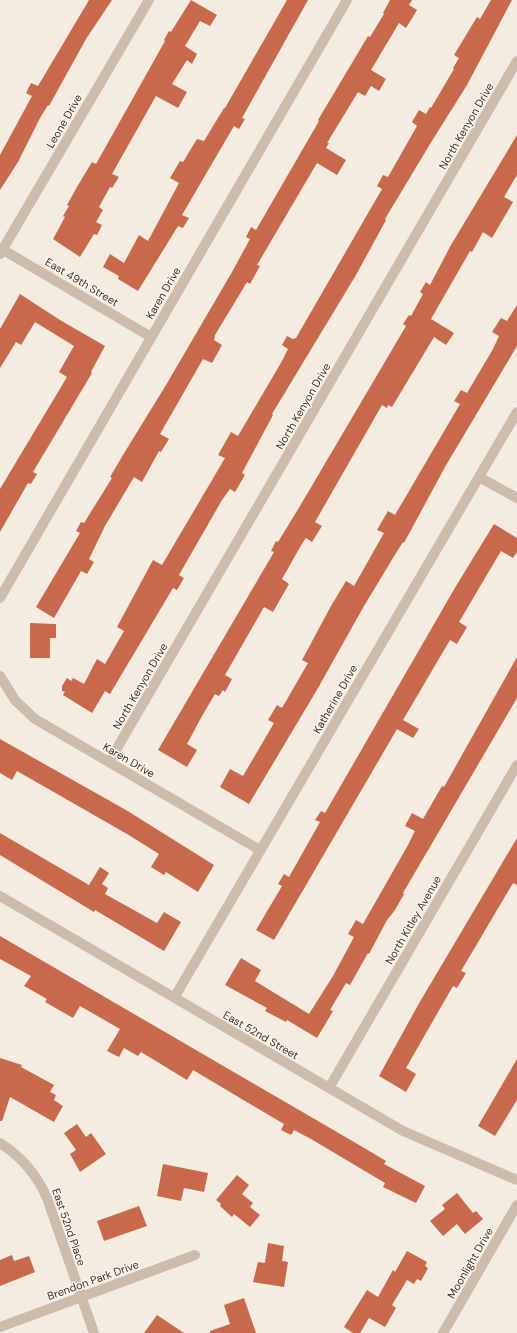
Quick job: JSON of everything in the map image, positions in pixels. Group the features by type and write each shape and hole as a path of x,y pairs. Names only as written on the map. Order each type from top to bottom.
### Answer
{"street":[{"name":"Leone Drive","path":"1,250 149,0"},
{"name":"Karen Drive","path":"0,598 347,0"},
{"name":"North Kenyon Drive","path":"109,762 517,61"},
{"name":"East 49th Street","path":"1,250 151,337"},
{"name":"Katherine Drive","path":"174,998 517,412"},
{"path":"479,477 517,498"},
{"name":"Karen Drive","path":"0,676 15,700 35,720 260,850"},
{"name":"North Kitley Avenue","path":"329,1088 517,765"},
{"name":"East 52nd Street","path":"0,896 404,1131 517,1180"},
{"name":"East 52nd Place","path":"0,1143 10,1149 26,1164 40,1183 47,1198 80,1297 94,1333"},
{"name":"Moonlight Drive","path":"443,1333 517,1205"},
{"name":"Brendon Park Drive","path":"0,1327 195,1255"}],"building":[{"path":"89,0 112,0 86,39 49,106 48,105 40,118 18,162 0,190 0,155 32,96 26,93 31,83 38,86"},
{"path":"191,0 217,15 210,26 200,21 185,46 197,54 192,64 187,60 172,84 187,92 178,108 156,96 112,174 119,177 112,188 110,187 99,207 103,210 96,222 102,225 97,235 94,234 80,257 53,239 65,217 63,216 69,206 67,205 92,162 96,164 165,41 164,40 169,31 171,32"},
{"path":"287,0 308,0 242,118 245,119 239,129 234,126 182,215 189,218 183,228 178,226 138,291 118,279 119,276 103,267 110,254 124,263 139,235 148,241 179,183 170,178 180,161 183,162 197,139 204,141 225,108"},
{"path":"390,0 412,0 409,5 417,10 406,28 399,23 371,70 386,79 379,91 371,86 365,96 358,92 327,143 329,143 326,148 346,160 337,175 317,163 257,265 260,266 250,284 247,282 215,335 214,340 222,345 212,363 203,359 160,434 169,439 161,452 159,451 142,482 134,477 105,526 89,559 94,562 87,574 81,571 54,618 36,607 80,533 76,531 81,522 84,523 112,478 110,477 232,272 250,239 246,237 251,227 256,230 319,121 318,120 368,36 370,37 384,14 383,13"},
{"path":"491,0 512,0 467,85 385,219 386,220 356,275 272,414 273,415 242,473 245,475 235,492 230,489 222,500 179,575 184,578 177,590 173,588 110,694 105,691 92,713 63,695 65,692 62,691 62,686 67,678 71,681 73,678 84,684 97,659 105,664 124,631 117,627 153,560 162,565 225,458 218,455 231,432 238,436 288,349 282,345 287,336 293,339 296,338 382,189 377,186 383,175 388,177 417,126 412,122 419,110 426,114 430,107 431,108 459,58 454,55 477,17 480,19"},
{"path":"517,135 517,175 504,197 513,202 492,238 483,232 472,252 470,251 431,319 454,333 446,345 434,337 392,407 388,405 387,408 382,405 315,522 322,526 312,542 306,538 282,579 289,584 273,612 264,607 225,675 232,679 225,692 223,690 219,696 215,694 202,716 187,744 197,750 187,767 158,750 274,552 271,551 276,541 278,542 300,506 406,326 403,324 409,315 411,316 423,294 420,292 426,282 430,285 451,245"},
{"path":"20,294 60,320 105,346 91,372 92,373 33,472 37,474 31,484 28,483 0,532 0,489 67,377 59,372 74,346 35,322 21,345 16,342 0,368 0,329"},
{"path":"517,305 517,346 445,467 404,543 403,542 364,606 318,688 249,804 220,787 230,769 243,776 274,723 268,720 277,705 282,708 308,663 302,660 331,606 346,581 354,586 384,533 377,530 388,511 395,515 460,404 454,401 461,390 467,393 493,349 499,336 492,332 501,318 507,321"},
{"path":"494,524 517,538 517,552 513,558 501,551 459,622 467,627 457,644 450,640 403,720 419,729 413,738 397,729 274,940 256,930 282,886 278,884 284,874 289,877 320,822 315,820 321,811 325,813 456,586"},
{"path":"30,623 56,624 56,638 50,638 50,658 30,658"},
{"path":"517,657 517,698 403,893 404,894 395,910 387,920 369,954 368,953 350,985 346,983 330,1010 333,1011 317,1038 287,1020 286,1022 265,1011 267,1008 225,985 241,958 261,970 255,981 309,1014 333,976 354,937 348,934 356,920 363,924 408,845 415,831 405,826 412,813 423,819 442,786 444,787"},
{"path":"0,739 126,810 214,865 198,892 166,872 164,875 151,867 159,854 127,834 17,771 12,780 0,773"},
{"path":"0,833 89,885 100,867 109,873 102,884 108,888 105,894 157,923 164,912 181,922 164,951 95,910 94,912 0,855"},
{"path":"517,838 517,885 513,883 461,971 466,973 457,988 453,986 406,1068 416,1074 406,1092 379,1076 418,1005"},
{"path":"0,936 366,1149 386,1161 384,1164 425,1186 416,1203 383,1187 385,1183 311,1139 294,1130 291,1135 281,1130 284,1124 193,1070 187,1080 141,1052 138,1056 124,1048 119,1057 107,1051 120,1029 80,1006 73,1018 45,1002 47,999 24,986 31,976 0,959"},
{"path":"0,1058 22,1065 21,1067 54,1085 50,1092 56,1095 54,1100 63,1106 54,1122 10,1097 2,1121 0,1121"},
{"path":"517,1059 517,1100 495,1136 478,1126"},
{"path":"77,1124 86,1137 91,1133 106,1154 80,1172 70,1154 76,1150 64,1133"},
{"path":"163,1164 208,1173 204,1192 184,1188 181,1201 157,1196"},
{"path":"237,1175 249,1185 242,1194 253,1203 250,1207 260,1215 250,1227 234,1214 232,1217 216,1200"},
{"path":"457,1193 473,1213 476,1211 483,1219 465,1234 457,1224 443,1236 430,1221 445,1209 442,1205"},
{"path":"139,1206 147,1226 104,1241 97,1221"},
{"path":"268,1243 284,1246 282,1261 288,1262 284,1287 253,1282 258,1262 265,1263"},
{"path":"407,1251 427,1262 425,1266 428,1268 421,1281 417,1279 414,1284 407,1280 392,1305 396,1308 385,1327 369,1318 360,1333 353,1333 344,1327 367,1290 378,1297 393,1270 395,1272"},
{"path":"12,1255 14,1261 29,1256 35,1272 0,1286 0,1260"},
{"path":"244,1298 256,1333 210,1333 210,1331 230,1324 224,1305"},
{"path":"157,1315 184,1333 144,1333"}]}
